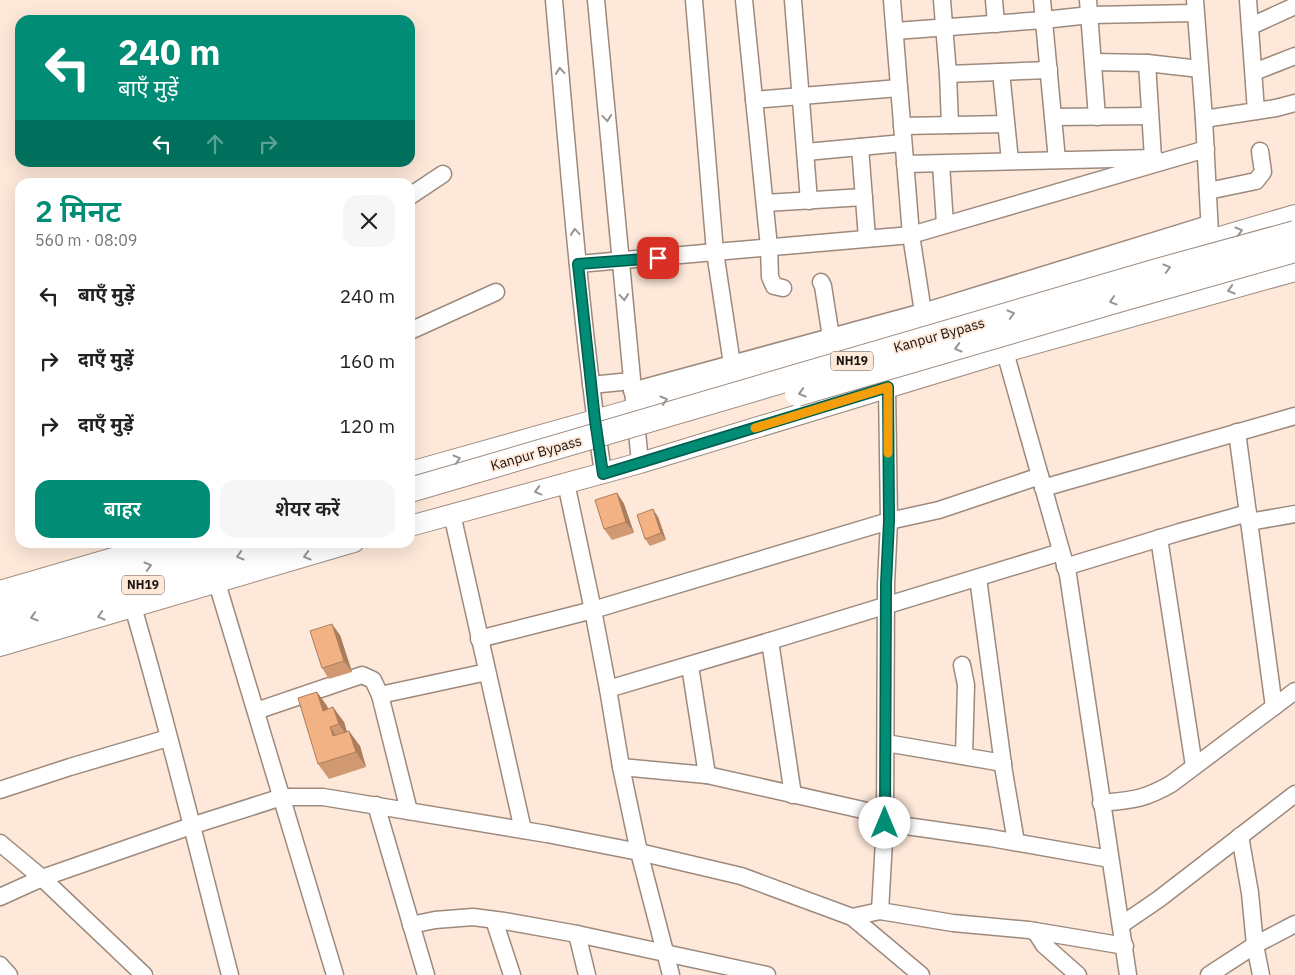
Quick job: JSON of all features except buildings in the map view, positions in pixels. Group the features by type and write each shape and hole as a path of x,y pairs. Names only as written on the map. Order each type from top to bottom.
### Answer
{"highway":[{"name":"Kanpur Bypass","path":"415,489 1157,271 1295,233"},
{"name":"Kanpur Bypass","path":"415,505 1295,250"},
{"name":"NH19","path":"0,609 208,548"},
{"name":"NH19","path":"0,628 267,548"}],"main road":[{"path":"415,471 595,420 633,394 1210,232 1295,214"},
{"path":"415,525 603,474 1005,352 1295,271"},
{"path":"0,591 147,548"},
{"path":"0,646 334,548"}],"street":[{"path":"554,0 578,264 595,420 603,474"},
{"path":"596,0 640,463"},
{"path":"694,0 715,252 732,364"},
{"path":"744,0 765,203 770,277 778,291"},
{"path":"793,0 809,201"},
{"path":"892,0 911,234 923,312"},
{"path":"942,0 950,125"},
{"path":"994,0 996,24"},
{"path":"1042,0 1057,160"},
{"path":"1248,0 1256,112"},
{"path":"591,385 633,394 732,364 1210,232 1196,4 1089,7 1044,20 894,31"},
{"path":"1251,26 1295,6"},
{"path":"1089,7 1097,117"},
{"path":"1254,72 1295,56"},
{"path":"1093,62 1147,63 1200,69"},
{"path":"1147,63 1152,158"},
{"path":"948,74 1048,70"},
{"path":"1001,72 1010,161"},
{"path":"754,100 899,88"},
{"path":"1204,119 1256,112 1295,103"},
{"path":"1053,117 1150,116"},
{"path":"902,126 1006,124"},
{"path":"806,152 903,142"},
{"path":"860,147 867,238"},
{"path":"578,264 911,234 1206,149"},
{"path":"1208,191 1256,181 1263,172 1260,151"},
{"path":"905,164 1177,157"},
{"path":"941,164 945,224"},
{"path":"415,193 443,174"},
{"path":"765,203 864,196"},
{"path":"821,282 824,286 831,337"},
{"path":"415,329 496,292"},
{"path":"1005,352 1063,560 1125,946 1128,975"},
{"path":"880,911 885,819 886,584 889,521 888,387"},
{"path":"479,639 593,610 889,521 939,510 1295,416"},
{"path":"1237,432 1274,707"},
{"path":"566,483 593,610 621,768 639,852 671,975"},
{"path":"452,514 523,830"},
{"path":"608,689 770,642 978,578 1249,518 1295,514"},
{"path":"1159,538 1194,766"},
{"path":"978,578 1003,763 1016,842"},
{"path":"218,583 335,975"},
{"path":"133,607 155,683 230,975"},
{"path":"770,642 793,795"},
{"path":"962,665 966,685 964,756"},
{"path":"690,666 707,774"},
{"path":"380,695 487,672"},
{"path":"256,711 362,675 373,680 380,695 408,811"},
{"path":"1101,803 1138,800 1153,795 1295,691"},
{"path":"0,790 168,738"},
{"path":"886,743 1003,763"},
{"path":"621,768 707,774 885,819 1110,858"},
{"path":"1121,925 1159,899 1295,794"},
{"path":"0,897 42,878 191,826 282,797 323,797 523,830 639,852 741,876 852,917 921,975"},
{"path":"376,806 426,975"},
{"path":"1240,836 1261,975"},
{"path":"0,843 42,878 144,975"},
{"path":"852,917 880,911 953,923 1035,932 1125,946"},
{"path":"411,925 435,920 472,917 494,920 577,934 759,974"},
{"path":"494,920 512,975"},
{"path":"1209,975 1255,945 1295,924"},
{"path":"1035,932 1044,945 1078,975"},
{"path":"577,934 587,975"},
{"path":"0,965 9,975"}],"slow traffic":[{"path":"755,428 888,387 888,453"}],"route":[{"path":"658,258 578,264 595,420 603,474 888,387 889,521 886,584 885,823"}]}
